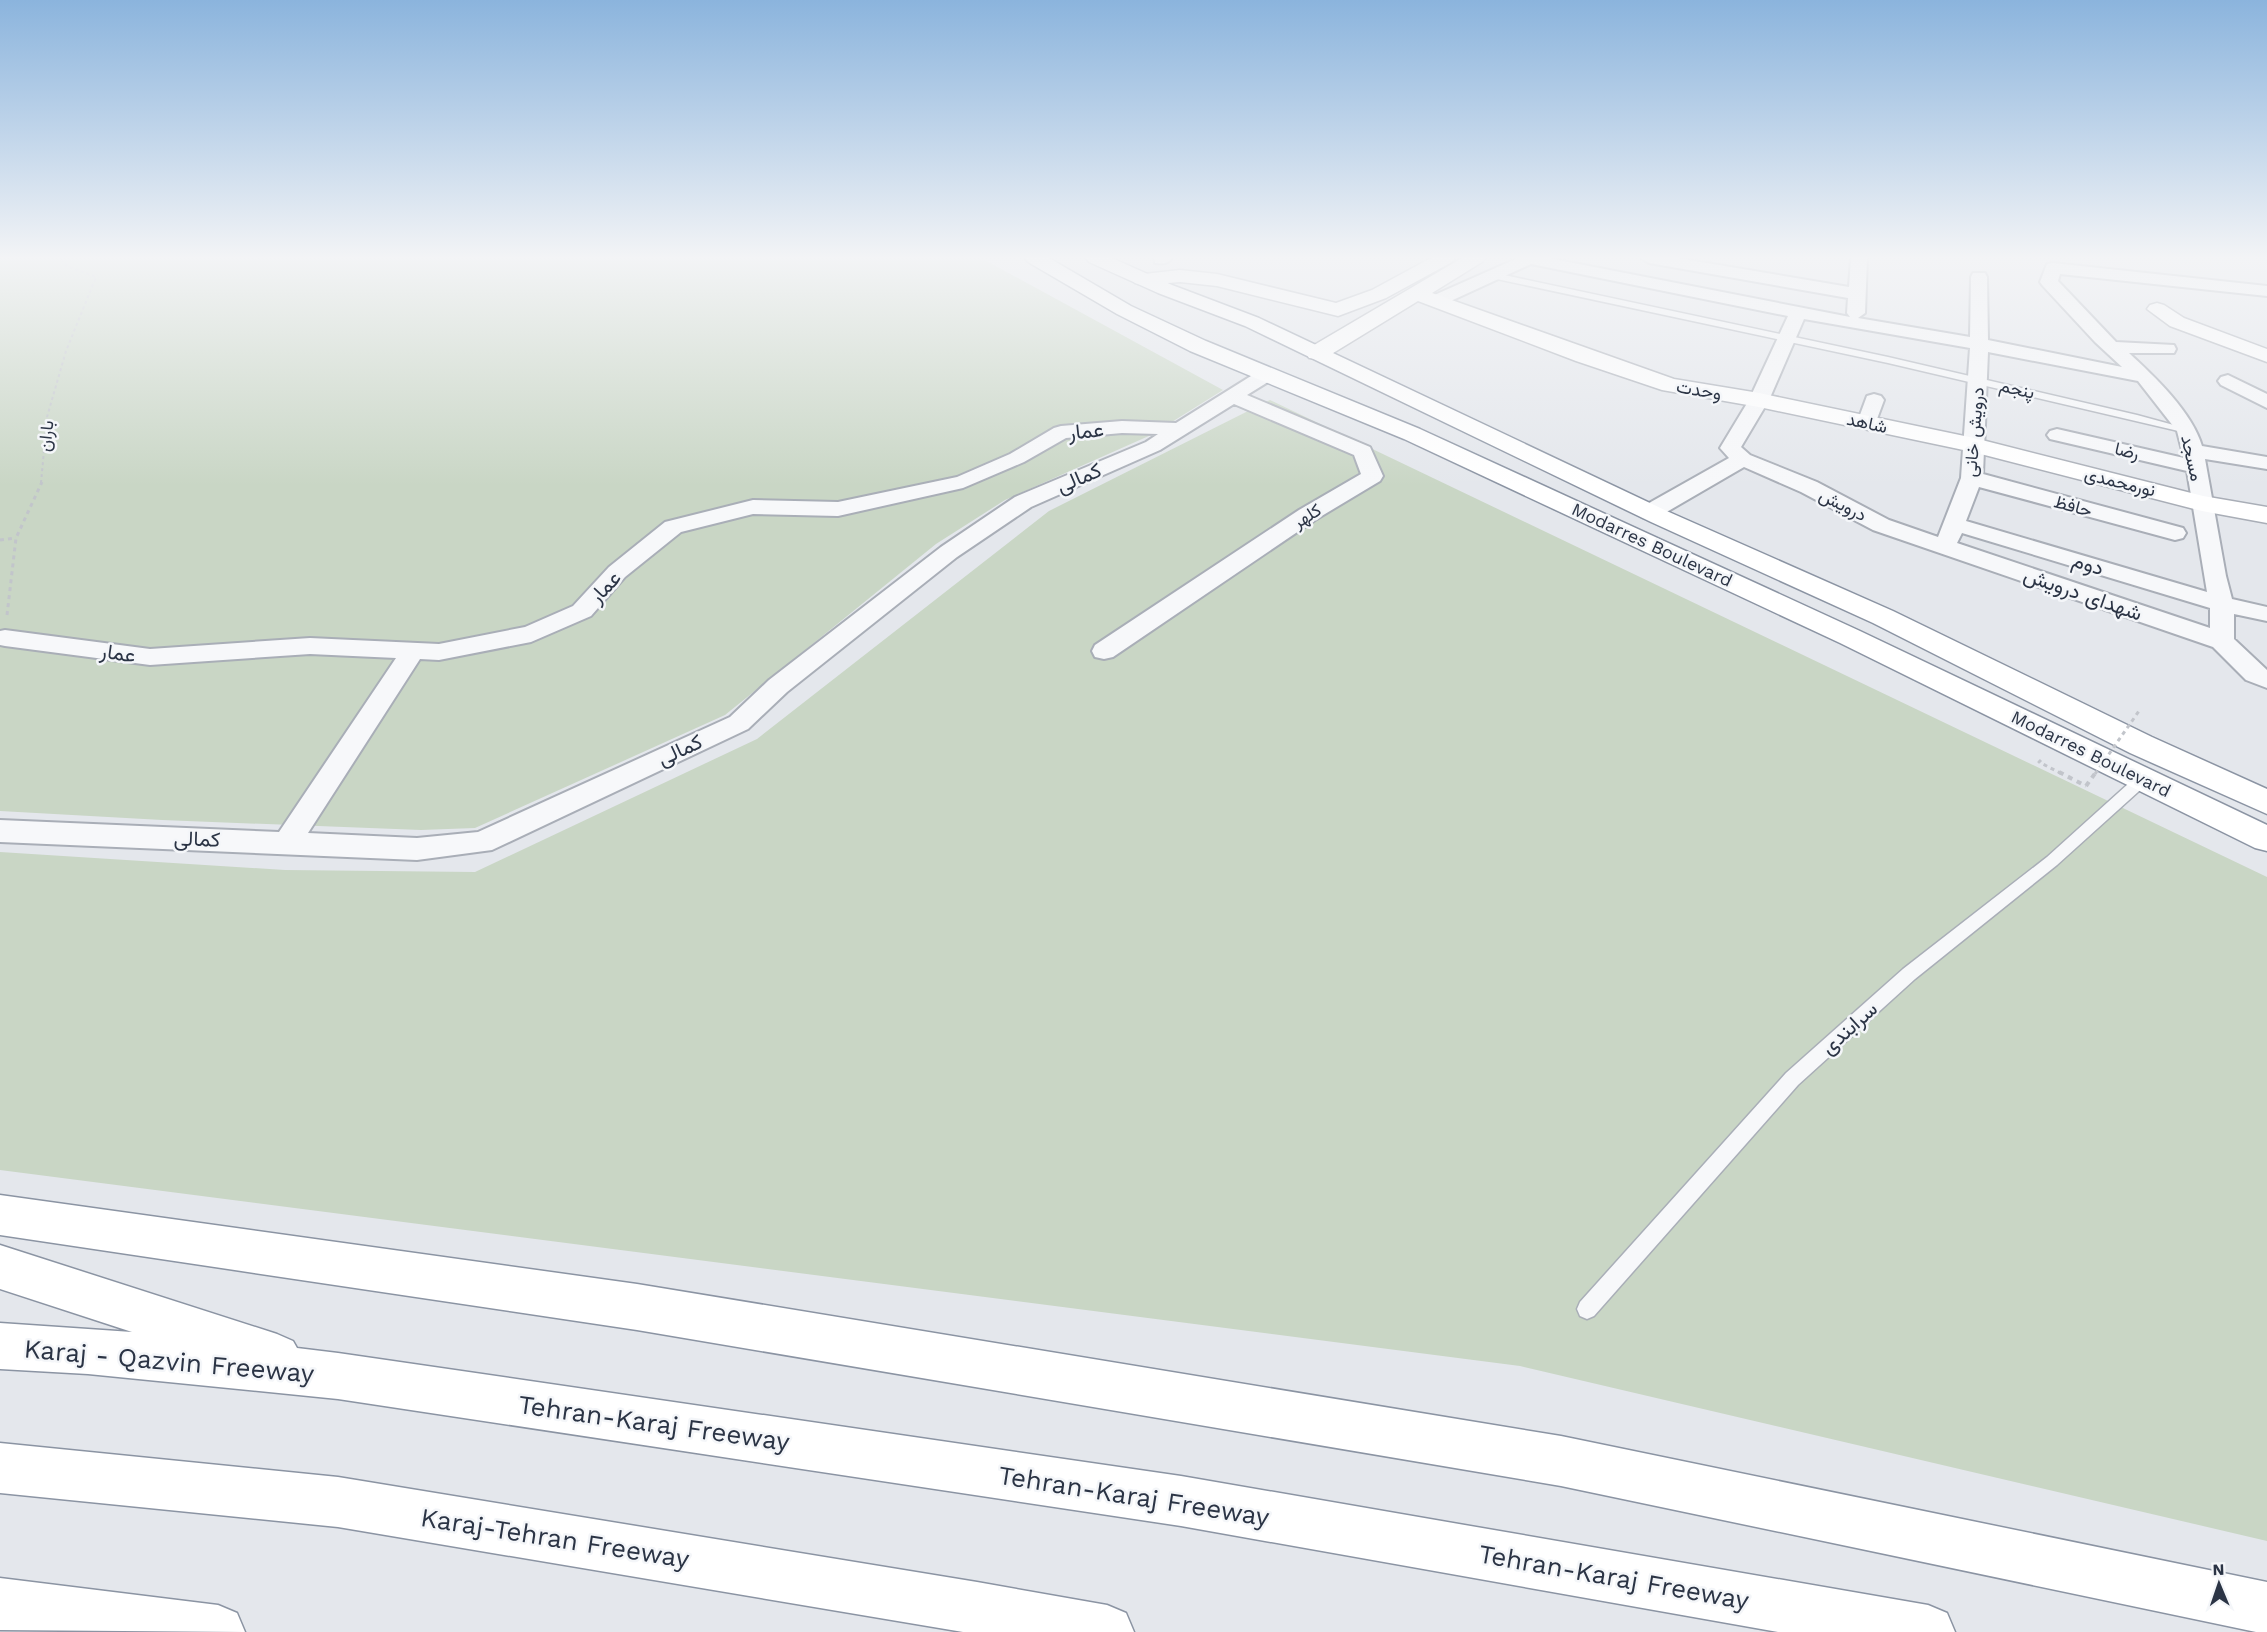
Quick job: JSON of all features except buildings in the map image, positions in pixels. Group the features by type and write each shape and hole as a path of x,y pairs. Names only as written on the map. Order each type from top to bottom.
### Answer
{"main road":[{"name":"Modarres Boulevard","path":"1173,334 1266,375 1412,434 1902,662 2267,839"},
{"path":"1197,334 1198,346"},
{"name":"Modarres Boulevard","path":"1277,334 1650,512 1883,617 2141,745"},
{"path":"1317,353 1355,334"},
{"name":"وحدت","path":"1525,334 1670,385 1759,400"},
{"path":"2209,334 2267,356"},
{"path":"2251,334 2267,340"},
{"name":"شاهد","path":"1759,400 1974,445"},
{"name":"نورمحمدی","path":"1974,445 2202,503 2267,515"},
{"path":"2141,745 2267,795"},
{"path":"2141,745 2267,802"},
{"path":"0,1215 182,1239 637,1307 1561,1461 2267,1608"},
{"path":"0,1267 338,1376"},
{"name":"Karaj - Qazvin Freeway","path":"0,1346 88,1351 338,1376"},
{"name":"Tehran-Karaj Freeway","path":"338,1376 1181,1501 1928,1632"},
{"name":"Karaj-Tehran Freeway","path":"0,1468 338,1502 977,1608 1107,1632"},
{"path":"0,1604 218,1632"}],"street":[{"path":"1650,512 1743,459 1730,448 1759,400 1789,334"},
{"path":"1920,334 2144,377"},
{"name":"درویش خانی","path":"1945,547 1972,478 1979,380 1978,334"},
{"name":"مسجد","path":"2099,334 2144,377 2192,450 2214,576 2222,604 2222,641"},
{"path":"2111,347 2167,349"},
{"name":"کمالی","path":"0,831 417,849 482,842 739,723 778,686 949,552 1023,502 1153,446 1266,375"},
{"path":"2229,381 2267,402"},
{"name":"کلهر","path":"1104,651 1307,515 1372,476 1363,451 1232,396"},
{"path":"1867,423 1874,400"},
{"name":"عمار","path":"5,638 150,657 310,646 440,652 531,634 582,611 617,572 673,526 753,507 838,509 963,483 1017,458 1061,432 1122,427 1182,429"},
{"name":"رضا","path":"2057,435 2192,450 2267,462"},
{"name":"درویش","path":"1743,459 1809,487 1881,525 1945,547"},
{"name":"حافظ","path":"1972,478 2175,533"},
{"name":"دوم","path":"1954,524 2222,604 2267,614"},
{"name":"شهدای درویش","path":"1945,547 2222,641"},
{"path":"2222,641 2255,674 2267,680"},
{"path":"287,843 413,651"}],"lane":[{"name":"پنجم","path":"1768,334 1979,380 2192,450"},
{"name":"سرابندی","path":"1587,1309 1792,1079 1909,974 2052,861 2143,779"}],"path":[{"name":"باران","path":"5,638 16,538 42,482 47,417 73,334"},
{"path":"0,540 16,538"},
{"path":"2039,762 2086,786 2139,711"}],"green space":[{"path":"0,334 1121,334 1223,390 1151,435 1005,500 936,544 725,715 475,828 421,830 0,811"},
{"path":"1270,400 2267,877 2267,1541 1520,1366 0,1170 0,852 285,870 475,872 757,739 1049,511"}]}
